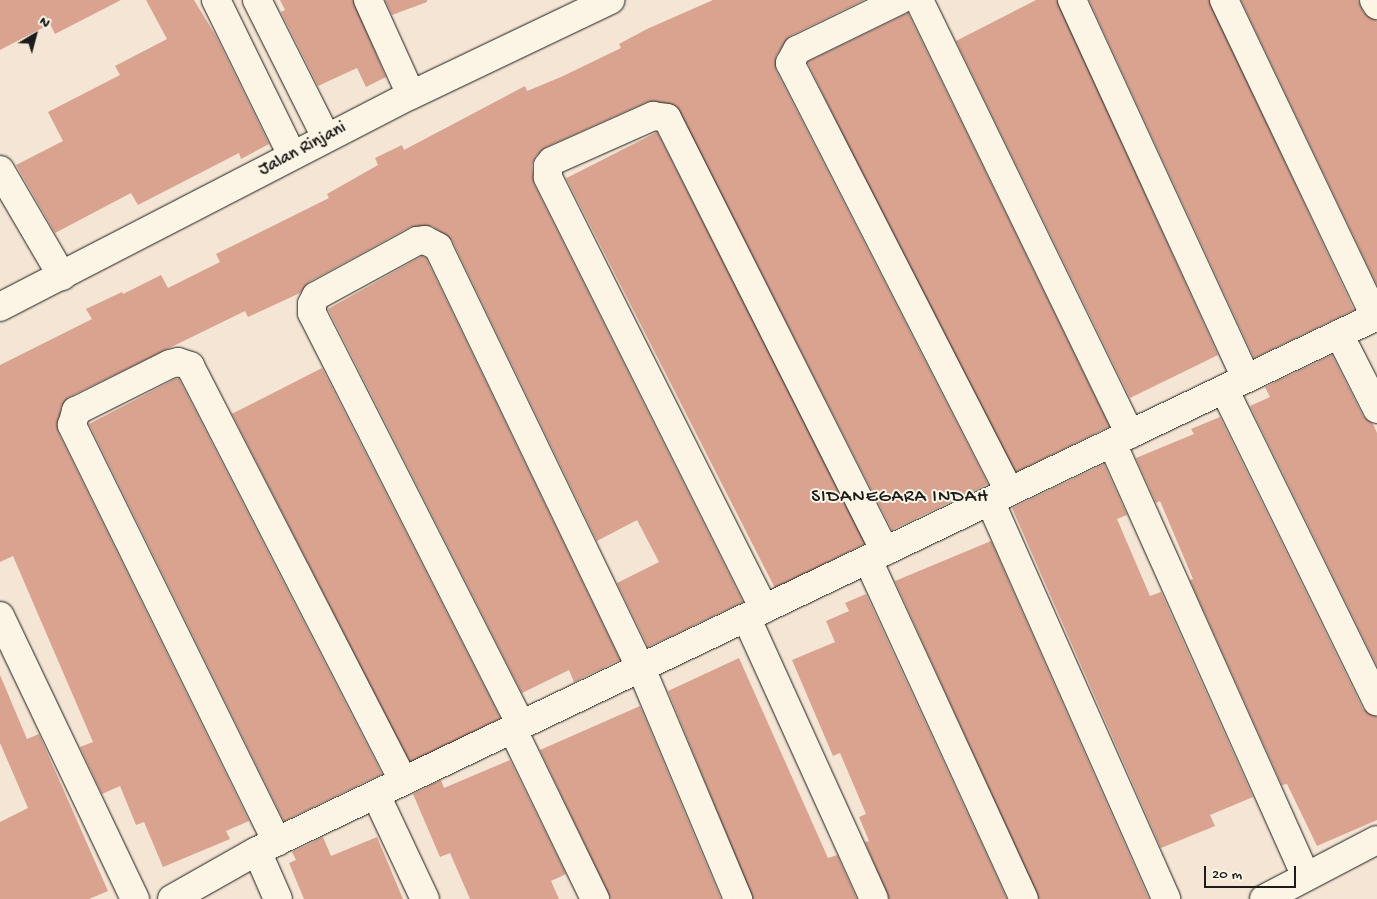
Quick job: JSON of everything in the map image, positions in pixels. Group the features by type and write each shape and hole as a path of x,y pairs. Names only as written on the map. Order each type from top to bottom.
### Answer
{"street":[{"path":"216,0 292,155"},
{"path":"257,0 326,138"},
{"path":"368,0 410,94"},
{"path":"900,0 797,50 790,63 1000,496 1166,899"},
{"path":"920,0 1121,439 1306,877"},
{"path":"1072,0 1235,384 1377,702"},
{"path":"172,899 267,847 403,781 756,614 1376,316 1224,0"},
{"path":"1374,0 1377,6"},
{"name":"Jalan Rinjani","path":"0,307 410,94 592,4"},
{"path":"874,899 756,614 548,177 548,166 552,161 654,116 666,118 876,555 1024,899"},
{"path":"0,170 62,276"},
{"path":"595,899 517,728 312,313 312,304 316,296 411,243 425,240 438,247 641,668 738,899"},
{"path":"1339,334 1377,410"},
{"path":"278,899 267,847 72,425 76,411 170,364 178,362 190,366 403,781"},
{"path":"0,616 135,899"},
{"path":"376,795 425,899"},
{"path":"1264,899 1377,840"}],"building":[{"path":"0,0 121,0 55,34 50,24 0,50"},
{"path":"146,0 194,0 216,36 269,144 241,159 239,153 138,205 131,193 55,233 16,165 63,141 48,112 120,75 115,66 167,39"},
{"path":"280,0 353,0 386,77 366,87 357,68 318,86 281,12 285,10"},
{"path":"385,0 427,0 427,2 392,15"},
{"path":"713,0 864,0 790,36 776,56 776,70 988,484 892,530 676,106 647,102 546,147 536,156 532,165 534,184 743,602 648,647 617,583 659,562 637,520 597,541 452,240 432,226 410,227 309,282 300,293 248,317 245,311 69,397 61,407 58,432 249,821 226,831 230,839 163,867 144,822 136,825 120,786 102,794 80,747 93,742 13,556 0,562 0,365 92,319 86,309 122,292 123,294 161,275 168,288 220,262 216,254 329,198 327,194 378,165 375,158 402,145 404,150 525,86 527,91 561,77 621,48 619,44 647,29"},
{"path":"1036,0 1057,0 1218,355 1130,398 956,41"},
{"path":"1089,0 1209,0 1354,310 1254,358"},
{"path":"1241,0 1358,0 1364,13 1377,21 1377,285"},
{"path":"908,13 1110,426 1009,476 807,62"},
{"path":"657,132 866,543 775,589 566,178"},
{"path":"422,256 426,258 620,660 574,682 569,670 522,693 328,309"},
{"path":"1332,355 1363,416 1373,424 1377,433 1377,666 1250,406 1270,397 1265,387"},
{"path":"322,368 500,718 410,764 232,414"},
{"path":"175,379 179,379 382,774 284,821 89,424"},
{"path":"1220,417 1363,709 1377,717 1377,820 1317,846 1287,784 1282,785 1190,580 1193,579 1160,501 1156,503 1136,458 1194,434 1191,429"},
{"path":"1104,464 1127,515 1117,519 1150,596 1161,592 1253,797 1210,815 1215,826 1161,848 1012,508"},
{"path":"991,541 1149,899 1039,899 895,581"},
{"path":"866,594 1007,899 889,899 865,842 869,841 859,817 866,814 840,753 833,756 792,660 835,642 826,621 849,611 845,603"},
{"path":"739,658 828,858 837,855 857,899 753,899 668,691"},
{"path":"0,675 27,739 39,734 108,891 89,899 0,899 0,822 28,808 0,743"},
{"path":"640,706 721,899 611,899 540,750"},
{"path":"510,760 566,874 551,881 559,899 470,899 450,853 440,857 413,794 441,780 444,788"},
{"path":"323,837 331,856 377,837 403,899 304,899 289,863 296,860 292,852"}],"district":[{"name":"SIDANEGARA INDAH","path":"900,498"}]}
